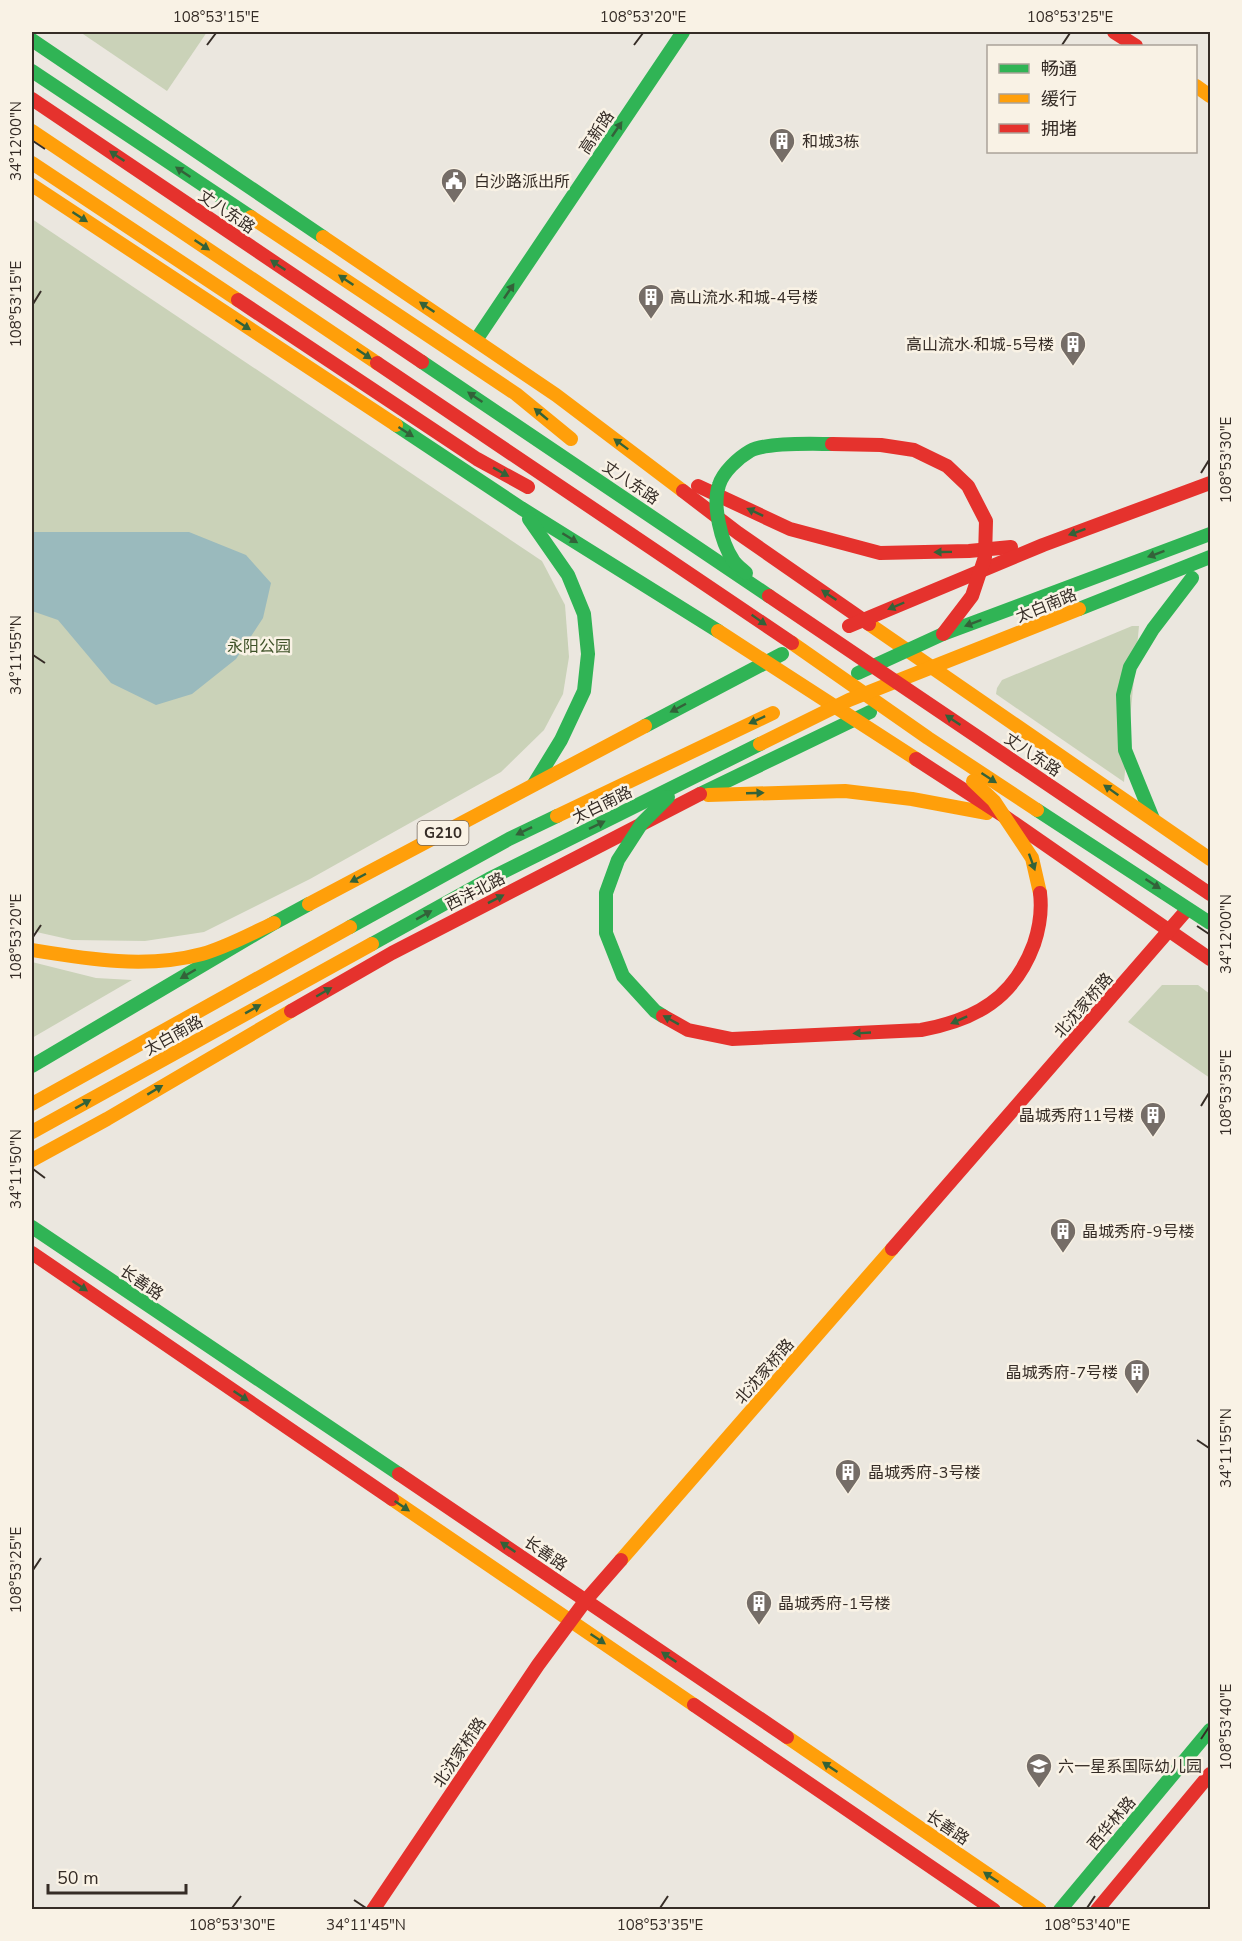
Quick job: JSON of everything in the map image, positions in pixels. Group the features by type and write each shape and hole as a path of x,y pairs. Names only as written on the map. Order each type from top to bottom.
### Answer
{"main road":[{"name":"高新路","path":"476,340 683,32"},
{"path":"1114,32 1134,45"},
{"path":"32,40 464,324 476,340 556,395 738,533 864,619 942,680 1210,859"},
{"path":"32,71 516,394 579,446"},
{"name":"丈八东路","path":"32,99 1210,894"},
{"path":"32,131 711,587 928,738 1210,923"},
{"path":"32,163 477,459 538,492"},
{"path":"32,185 521,508 766,661 1004,816 1210,959"},
{"path":"772,597 733,560 721,533 716,507 717,496 719,484 731,466 751,450 787,444 872,445 914,450 946,466 968,486 986,521 985,557 972,596 943,634"},
{"path":"640,458 790,529 880,553 969,551 1043,545"},
{"path":"615,476 715,559"},
{"path":"864,619 1043,545 1210,483"},
{"path":"521,508 568,575 584,614 588,654 584,691 561,740 534,784"},
{"path":"568,509 711,587"},
{"name":"太白南路","path":"803,699 943,634 1210,534"},
{"name":"太白南路","path":"32,1132 489,879 849,700 1210,557"},
{"path":"1153,819 1125,750 1123,695 1130,667 1153,629 1197,577 1160,592"},
{"name":"G210","path":"32,1066 274,923 766,661 864,619"},
{"name":"西沣北路","path":"32,1160 107,1119 392,953 697,795 942,680"},
{"name":"太白南路","path":"32,1104 509,839 781,709"},
{"path":"682,783 642,824 618,860 606,894 606,933 623,976 654,1011 688,1030 732,1039 921,1030 948,1025 985,1008 1009,988 1028,962 1038,932 1041,896 1032,858 994,801 928,738"},
{"path":"697,795 845,791 912,799 1004,816"},
{"name":"北沈家桥路","path":"373,1910 537,1665 586,1600 1170,931 1210,879"},
{"path":"32,950 77,958 114,961 167,959 202,953 274,923"},
{"name":"长善路","path":"32,1227 586,1600 1040,1910"},
{"path":"32,1253 994,1910"},
{"name":"西华林路","path":"1060,1910 1210,1730"},
{"path":"1098,1910 1210,1774"}],"green space":[{"path":"80,32 207,32 167,91"},
{"name":"永阳公园","path":"32,219 542,561 565,605 569,657 563,694 544,730 501,772 310,879 204,932 145,941 72,940 32,931"},
{"path":"1132,626 1139,626 1124,782 996,694 1002,680"},
{"path":"32,962 96,978 132,980 32,1038"},
{"path":"1162,985 1198,985 1210,994 1210,1078 1128,1022"}],"water":[{"path":"32,532 189,532 246,555 271,583 263,618 236,659 192,694 156,705 111,683 58,620 32,611"}],"traffic: fast":[{"path":"476,340 683,32"},
{"path":"32,40 323,237"},
{"path":"32,71 251,217"},
{"path":"422,362 769,596"},
{"path":"396,425 521,508 718,631"},
{"path":"746,573 734,562 721,534 717,513 717,493 724,475 741,457 757,448 790,444 832,444"},
{"path":"529,519 568,575 584,614 588,654 584,691 561,740 534,784"},
{"path":"858,673 943,634 1210,534"},
{"path":"1079,609 1210,557"},
{"path":"1153,819 1125,750 1123,695 1130,667 1153,629 1192,578"},
{"path":"645,726 782,654"},
{"path":"700,794 870,712"},
{"path":"372,944 489,879 760,744"},
{"path":"663,1016 655,1011 623,976 606,933 606,893 618,860 642,823 668,797"},
{"path":"1037,810 1210,923"},
{"path":"350,927 509,839 557,816"},
{"path":"32,1066 309,904"},
{"path":"32,1227 399,1474"},
{"path":"1060,1910 1210,1730"}],"traffic: slow":[{"path":"1197,87 1210,96"},
{"path":"32,131 377,363"},
{"path":"32,163 238,300"},
{"path":"32,185 396,425"},
{"path":"251,217 516,394 571,439"},
{"path":"323,237 556,395 683,491"},
{"path":"760,744 849,700 1079,609"},
{"path":"869,624 1210,859"},
{"path":"718,631 916,759"},
{"path":"792,643 928,738 1037,810"},
{"path":"557,816 773,713"},
{"path":"309,904 645,726"},
{"path":"973,781 994,801 1032,858 1040,893"},
{"path":"708,795 845,791 912,799 987,813"},
{"path":"32,950 117,961 181,959 211,951 274,923"},
{"path":"32,1104 350,927"},
{"path":"32,1132 372,944"},
{"path":"32,1160 107,1119 291,1011"},
{"path":"621,1560 892,1249"},
{"path":"392,1499 694,1705"},
{"path":"787,1737 1040,1910"}],"traffic: jam":[{"path":"1114,32 1134,45"},
{"path":"32,99 422,362"},
{"path":"238,300 477,459 528,487"},
{"path":"377,363 792,643"},
{"path":"832,444 881,445 914,450 947,466 968,486 986,521 985,557 972,596 943,634"},
{"path":"849,626 1043,545 1210,483"},
{"path":"698,486 790,529 880,553 969,551 1011,547"},
{"path":"683,491 738,533 869,624"},
{"path":"769,596 1210,894"},
{"path":"916,759 1004,816 1210,959"},
{"path":"291,1011 392,953 700,794"},
{"path":"663,1016 688,1030 732,1039 921,1030 941,1026 976,1013 1004,992 1016,979 1026,963 1036,938 1039,925 1040,893"},
{"path":"892,1249 1185,912"},
{"path":"32,1253 392,1499"},
{"path":"399,1474 787,1737"},
{"path":"373,1910 538,1665 586,1600 621,1560"},
{"path":"694,1705 994,1910"},
{"path":"1097,1910 1210,1774"}],"place":[{"name":"和城3栋","path":"782,164"},
{"name":"白沙路派出所","path":"454,204"},
{"name":"高山流水·和城-4号楼","path":"651,320"},
{"name":"高山流水·和城-5号楼","path":"1073,367"},
{"name":"晶城秀府11号楼","path":"1153,1138"},
{"name":"晶城秀府-9号楼","path":"1063,1254"},
{"name":"晶城秀府-7号楼","path":"1137,1395"},
{"name":"晶城秀府-3号楼","path":"848,1495"},
{"name":"晶城秀府-1号楼","path":"759,1626"},
{"name":"六一星系国际幼儿园","path":"1039,1789"}]}
